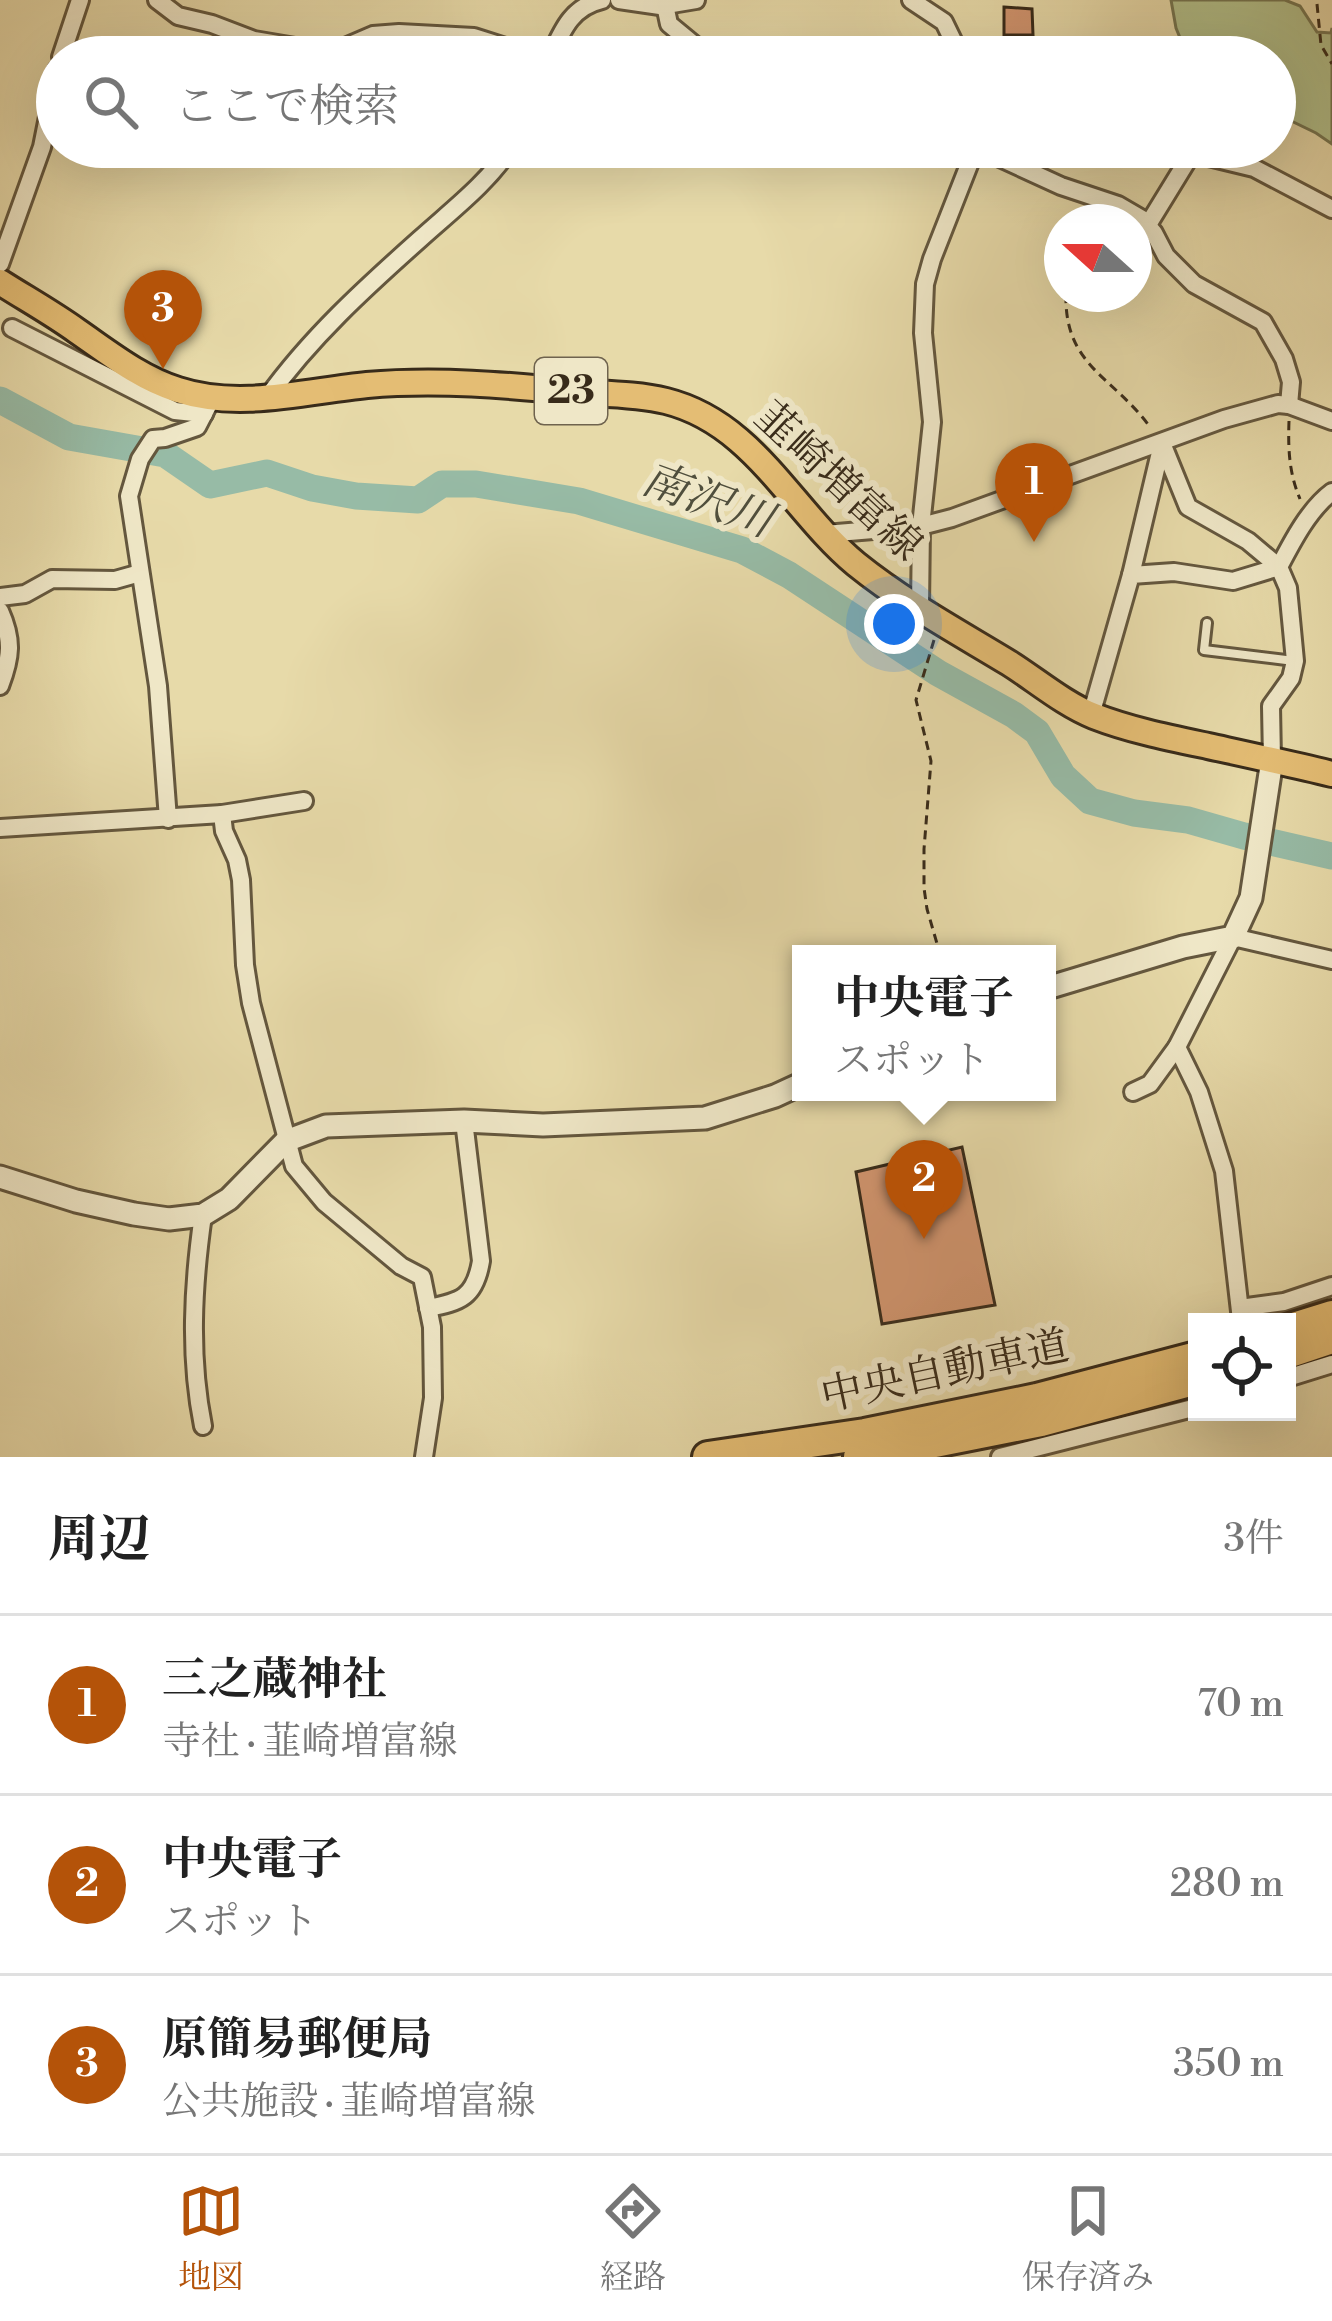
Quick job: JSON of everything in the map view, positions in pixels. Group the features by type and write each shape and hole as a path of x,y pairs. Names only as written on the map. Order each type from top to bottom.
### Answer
{"highway":[{"path":"1296,1327 1332,1316"},
{"path":"1296,1350 1332,1338"},
{"name":"中央自動車道","path":"708,1457 930,1421 1188,1359"},
{"name":"中央自動車道","path":"859,1457 1041,1421 1188,1381"}],"main road":[{"name":"韮崎増富線","path":"0,282 112,357 208,406 430,380 666,401 736,435 855,563 1091,715 1156,735 1332,774"}],"street":[{"path":"69,36 80,0"},
{"path":"157,0 178,16 244,36"},
{"path":"559,36 572,15 602,0"},
{"path":"619,0 665,5 696,0"},
{"path":"911,0 944,22 951,36"},
{"path":"665,5 670,24 684,36"},
{"path":"371,36 455,36"},
{"path":"0,264 36,164"},
{"path":"267,398 295,359 496,168"},
{"path":"930,614 921,526 932,422 922,333 925,284 968,168"},
{"path":"1022,168 1115,204"},
{"path":"1152,218 1183,168"},
{"path":"1254,168 1332,209"},
{"path":"1152,232 1166,256 1194,284 1263,322 1284,358 1291,382 1289,405"},
{"path":"6,322 175,411 208,406"},
{"path":"825,534 921,526 952,518 1224,419 1278,404 1332,421"},
{"path":"168,819 158,686 129,496 140,459 153,439 197,427 208,406"},
{"path":"1133,1092 1150,1084 1177,1047 1251,898 1272,760 1271,706 1291,678 1294,661 1288,588 1279,567 1248,541 1188,507 1162,443"},
{"path":"1091,715 1162,443"},
{"path":"1131,575 1174,572 1232,581 1279,567 1308,518 1332,492"},
{"path":"0,597 26,594 52,579 116,580 140,573"},
{"path":"0,611 9,632 0,686"},
{"path":"0,829 168,819 304,801"},
{"path":"222,814 241,880 250,1003 294,1166 324,1202 401,1267 422,1277 432,1327 433,1398 424,1454"},
{"path":"1056,985 1233,937 1332,960"},
{"path":"1177,1047 1199,1092 1224,1171 1240,1313"},
{"path":"0,1177 76,1201 169,1219 203,1215 229,1199 286,1141 326,1126 705,1118 792,1088"},
{"path":"428,1308 461,1299 474,1287 481,1261 464,1121"},
{"path":"202,1426 195,1369 194,1272 203,1215"},
{"path":"1244,1313 1332,1286"},
{"path":"1296,1375 1332,1364"},
{"path":"1000,1457 1188,1409"}],"lane":[{"path":"1207,623 1204,650 1294,661"}],"path":[{"path":"1317,4 1321,45 1332,64"},
{"path":"1066,312 1083,359 1137,409 1162,443"},
{"path":"1289,405 1288,453 1308,518"},
{"path":"930,614 916,700 930,747 924,888 937,945"}],"green space":[{"path":"1171,0 1285,0 1300,6 1317,32 1331,33 1332,28 1332,144 1296,123 1296,36 1179,36"}],"building":[{"path":"1004,7 1032,9 1033,35 1004,35"},
{"path":"962,1147 995,1305 882,1324 856,1172"}],"waterway":[{"name":"南沢川","path":"0,400 69,437 165,454 210,485 267,473 356,496 418,500 442,484 476,484 579,501 742,550 1014,715 1037,732 1063,776 1090,801 1332,856"}],"place":[{"name":"原簡易郵便局","path":"163,369"},
{"name":"三之蔵神社","path":"1034,542"},
{"name":"中央電子","path":"924,1239"}]}
